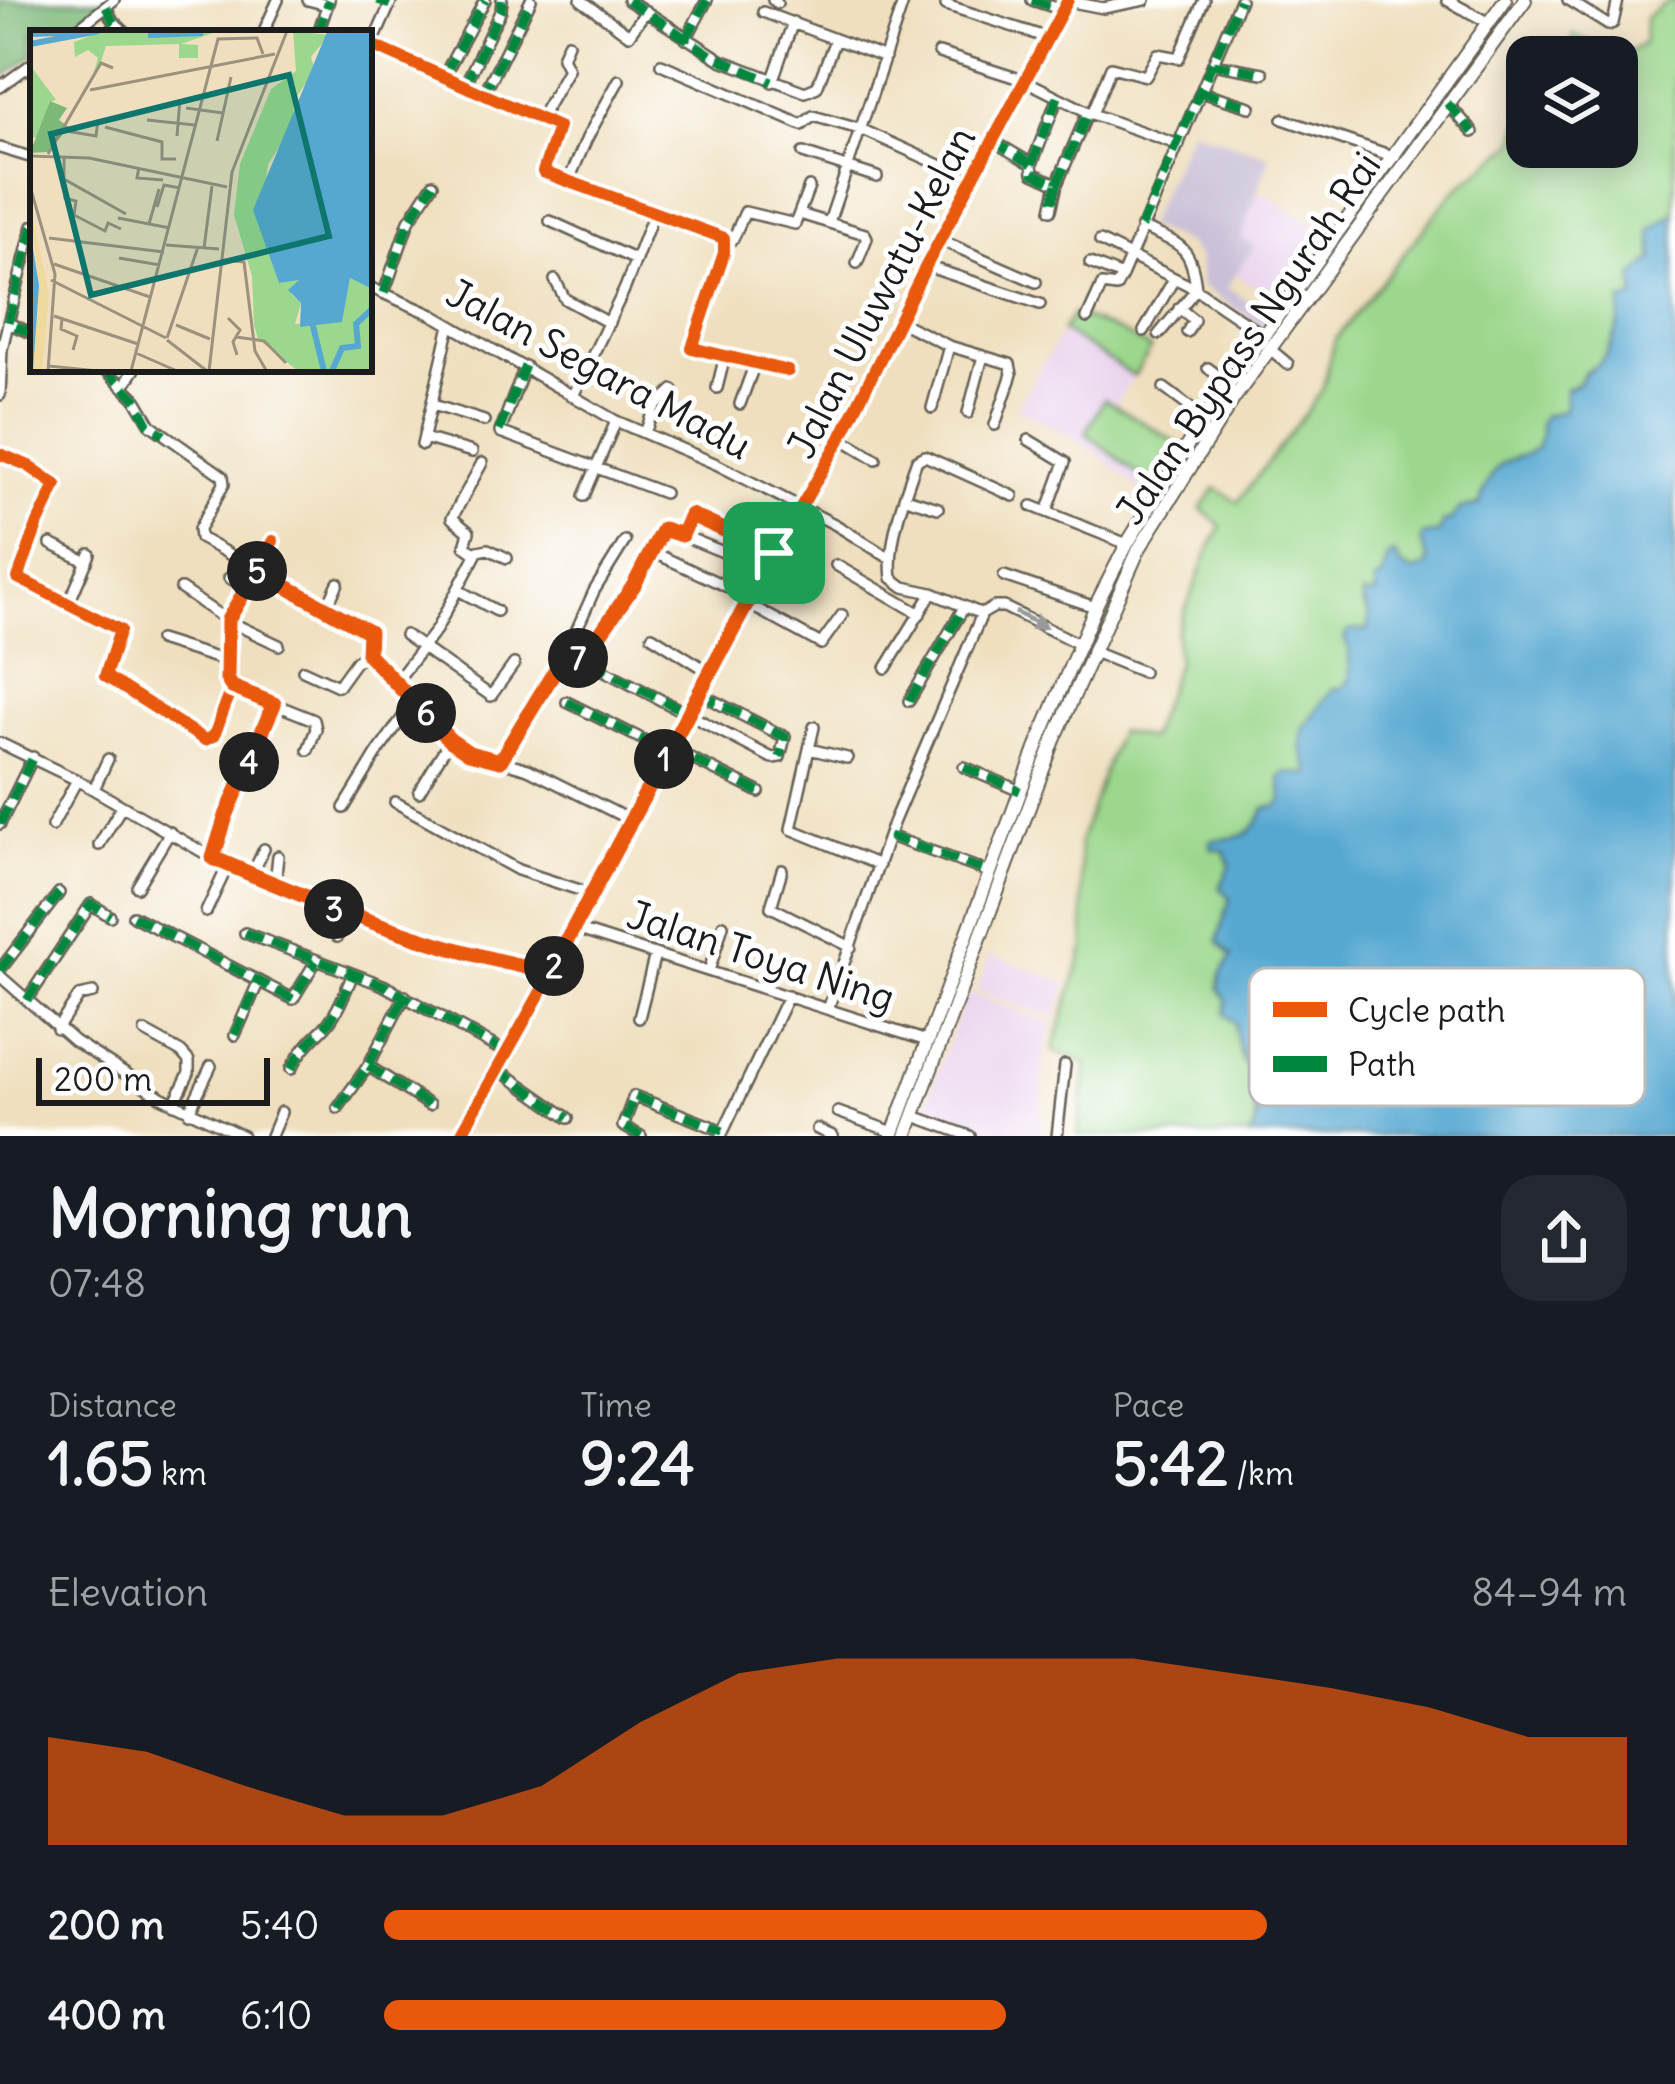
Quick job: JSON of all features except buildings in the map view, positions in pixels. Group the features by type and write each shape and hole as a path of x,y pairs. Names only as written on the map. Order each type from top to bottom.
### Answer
{"highway":[{"name":"Jalan Bypass Ngurah Rai","path":"897,1135 1085,648 1095,607 1127,544 1204,418 1268,342 1447,103 1505,0"},
{"name":"Jalan Bypass Ngurah Rai","path":"897,1135 914,1116 933,1043 1020,791 1085,648 1139,549 1268,342 1395,157 1525,0"}],"street":[{"path":"264,30 278,0"},
{"path":"308,0 328,2"},
{"path":"372,44 391,2 378,0"},
{"path":"445,74 485,0"},
{"path":"465,85 502,0"},
{"path":"483,96 531,0"},
{"path":"581,0 629,35 646,11"},
{"path":"628,0 721,60 772,82 811,92 835,40"},
{"path":"686,39 707,0"},
{"path":"829,222 904,0"},
{"path":"1032,0 1103,8 1145,0"},
{"path":"1051,210 1058,184 1111,67 1146,76 1158,54 1178,58 1204,0"},
{"path":"1087,317 1102,285 1116,287 1122,276 1240,0"},
{"path":"1447,0 1489,22"},
{"path":"1568,0 1608,25 1613,23 1618,0"},
{"path":"76,30 110,3 113,21 123,30"},
{"path":"946,4 1048,38"},
{"name":"Jalan Uluwatu-Kelan","path":"460,1136 576,928 765,569 841,438 971,179 1066,4"},
{"path":"764,12 885,58"},
{"path":"772,82 793,22"},
{"path":"540,119 568,69 562,57 568,43"},
{"path":"372,49 445,74 483,96 559,127 542,170 726,242"},
{"path":"940,53 1026,80 1090,113 1179,146"},
{"path":"661,64 802,125 813,116 862,130 971,179"},
{"path":"1213,64 1263,73"},
{"path":"0,87 30,65"},
{"path":"568,180 619,80"},
{"path":"1201,92 1250,107"},
{"path":"1058,97 1032,164 1033,173 1058,184"},
{"path":"1447,103 1473,132"},
{"path":"1283,119 1395,157"},
{"path":"993,141 1032,164"},
{"path":"0,148 30,157"},
{"path":"802,152 877,177"},
{"path":"384,293 410,221 434,184"},
{"path":"788,371 692,346 726,242 733,239 745,212 793,224 809,187"},
{"path":"800,214 866,236 857,263"},
{"path":"574,394 653,215"},
{"path":"550,221 636,260"},
{"path":"1142,227 1189,252 1196,289"},
{"path":"0,395 2,349 30,238"},
{"path":"940,241 1036,283"},
{"path":"1100,241 1196,289 1268,342 1288,364"},
{"path":"1090,263 1122,276"},
{"path":"926,266 1040,304"},
{"path":"1144,331 1174,279"},
{"path":"555,280 567,301 609,323"},
{"name":"Jalan Segara Madu","path":"372,288 450,325 616,421 716,464 836,525 891,559 896,583 932,593"},
{"path":"1159,334 1196,289"},
{"path":"1179,308 1194,320 1186,332"},
{"path":"8,322 30,333"},
{"path":"900,322 949,346 1006,361 1012,368 995,425"},
{"path":"450,325 423,442 472,452"},
{"path":"932,409 949,346"},
{"path":"717,388 725,356"},
{"path":"968,413 983,356"},
{"path":"740,404 755,363"},
{"path":"525,366 499,430 664,493"},
{"path":"1208,368 1229,385"},
{"path":"108,372 151,425 223,475 224,484 199,536 369,632 368,654 450,740 469,753 535,772 632,820"},
{"path":"124,386 133,372"},
{"path":"1164,388 1204,418"},
{"path":"645,434 654,408 673,390"},
{"path":"433,405 484,421"},
{"path":"584,496 616,421"},
{"path":"841,438 876,459"},
{"path":"1029,440 1065,462 1047,512"},
{"path":"0,454 56,484 17,575 120,629 105,676 208,740 214,736 232,687"},
{"path":"891,559 917,460 922,456 1013,496"},
{"path":"476,554 465,546 469,532 452,518 482,463"},
{"path":"906,498 938,508"},
{"path":"1032,506 1127,544"},
{"path":"682,535 691,515 774,553"},
{"path":"582,660 634,585 663,529 765,569"},
{"path":"273,541 228,620 227,679 232,687 314,720 316,730 308,750"},
{"path":"500,761 567,651 625,542"},
{"path":"51,544 88,558 69,603"},
{"path":"395,683 423,648 476,554 488,549 507,558"},
{"path":"659,554 823,643 842,615"},
{"path":"836,566 920,614"},
{"path":"1004,576 1095,607"},
{"path":"230,578 247,587"},
{"path":"326,609 338,583"},
{"path":"181,589 279,645"},
{"path":"458,590 497,611"},
{"path":"886,668 932,593 982,614"},
{"path":"828,1009 893,823 982,614 1004,607 1143,672"},
{"path":"909,701 963,609"},
{"path":"583,616 602,628"},
{"path":"405,635 491,696 514,664"},
{"path":"652,636 710,673"},
{"path":"159,640 229,662"},
{"path":"567,651 772,758 780,757 784,736 700,694"},
{"path":"303,670 337,686 356,661 368,654"},
{"path":"344,808 415,700"},
{"path":"567,703 759,792"},
{"path":"213,858 274,704"},
{"path":"814,727 791,829 880,865"},
{"path":"419,792 450,740"},
{"path":"0,743 252,875 487,960 550,972"},
{"path":"808,748 847,758"},
{"path":"0,824 34,758"},
{"path":"94,789 108,759"},
{"path":"964,767 1020,791"},
{"path":"52,826 77,780"},
{"path":"395,802 518,870 592,894"},
{"path":"99,845 122,806"},
{"path":"137,887 170,832"},
{"path":"889,836 989,872"},
{"path":"252,875 264,849"},
{"path":"274,884 278,856"},
{"path":"206,912 228,865"},
{"path":"782,870 771,907 851,947"},
{"path":"59,892 0,973 57,1029 174,1104 243,1136"},
{"path":"27,1000 91,904 110,916"},
{"path":"337,937 347,913"},
{"path":"133,916 296,999 316,961"},
{"path":"710,971 723,925"},
{"name":"Jalan Toya Ning","path":"576,928 933,1043"},
{"path":"245,933 405,995 507,1053"},
{"path":"639,1018 655,954"},
{"path":"291,1069 308,1038 320,1033 332,1016 353,974"},
{"path":"235,1035 258,983"},
{"path":"57,1029 79,996 93,992"},
{"path":"338,1108 368,1066 405,995"},
{"path":"640,1136 623,1126 635,1096 722,1133 788,996"},
{"path":"145,1032 170,1044 189,1061 189,1073 174,1104"},
{"path":"1058,1136 1065,1065"},
{"path":"189,1112 211,1066"},
{"path":"368,1066 429,1106"},
{"path":"498,1069 568,1118"},
{"path":"271,1136 281,1112"},
{"path":"838,1112 897,1135"},
{"path":"914,1116 970,1136"},
{"path":"817,1129 832,1136"}],"shaded area":[{"path":"1191,129 1270,156 1241,238 1254,247 1227,287 1270,315 1262,326 1201,286 1199,259 1188,244 1146,226"},
{"path":"1258,191 1324,229 1277,301 1236,274 1253,248 1241,238"},
{"path":"1073,314 1151,349 1116,404 1181,445 1151,500 1090,447 1017,408"},
{"path":"990,955 1067,983 1056,1018 977,991"},
{"path":"967,992 1054,1024 1044,1054 1041,1136 979,1136 922,1115"}],"green space":[{"path":"0,0 106,0 67,30 30,30 30,57 0,80"},
{"path":"1675,0 1675,213 1658,229 1654,259 1635,276 1635,297 1622,302 1622,322 1602,362 1584,372 1564,410 1540,422 1541,435 1533,450 1497,468 1480,504 1460,510 1438,534 1421,541 1426,567 1413,572 1388,557 1382,578 1375,581 1376,595 1362,603 1369,615 1368,630 1349,631 1350,679 1317,715 1301,748 1311,775 1280,779 1284,800 1265,808 1257,828 1225,851 1231,885 1218,941 1232,957 1221,974 1241,1057 1249,1070 1255,1130 1251,1136 1078,1136 1087,1064 1053,1051 1085,946 1079,843 1118,731 1149,739 1177,662 1176,633 1222,526 1201,509 1216,488 1238,502 1322,391 1335,340 1453,192 1506,150 1506,168 1638,168 1638,47 1643,44 1646,17"},
{"path":"1073,314 1151,349 1134,376 1062,331"},
{"path":"1104,399 1181,445 1157,490 1086,433"}],"water":[{"path":"1675,213 1675,1136 1251,1136 1258,1106 1645,1106 1645,968 1249,968 1249,1074 1235,1023 1225,1014 1227,1000 1219,988 1232,957 1218,941 1230,898 1220,888 1231,864 1225,851 1211,848 1211,840 1245,834 1256,826 1265,808 1279,806 1284,773 1310,774 1301,748 1303,727 1334,688 1341,689 1350,679 1344,637 1349,631 1368,630 1362,595 1376,595 1375,581 1382,578 1388,557 1394,553 1400,565 1413,572 1426,567 1423,535 1438,534 1460,509 1480,505 1497,468 1538,444 1544,416 1564,410 1566,389 1578,384 1608,352 1622,301 1635,297 1634,276 1654,259 1651,230"}],"marked path":[{"path":"319,30 329,0"},
{"path":"378,0 390,5"},
{"path":"445,74 485,0"},
{"path":"465,85 502,0"},
{"path":"483,96 531,0"},
{"path":"628,0 711,55 772,82"},
{"path":"686,39 707,0"},
{"path":"1032,0 1063,10"},
{"path":"1141,227 1240,0"},
{"path":"106,7 123,30"},
{"path":"1213,64 1263,73"},
{"path":"1201,92 1250,107"},
{"path":"1032,164 1058,97"},
{"path":"1447,103 1473,132"},
{"path":"1057,184 1088,112"},
{"path":"993,141 1032,164 1033,173 1057,184 1051,210"},
{"path":"384,293 409,221 433,184"},
{"path":"30,238 8,323 30,333"},
{"path":"499,431 525,366"},
{"path":"108,372 135,398 148,423 164,435"},
{"path":"909,701 963,609"},
{"path":"567,651 689,714"},
{"path":"700,694 785,737 780,757"},
{"path":"567,702 668,752"},
{"path":"670,748 759,792"},
{"path":"0,824 33,757"},
{"path":"964,767 1020,791"},
{"path":"889,836 989,872"},
{"path":"0,970 59,893"},
{"path":"27,1000 91,904 110,916"},
{"path":"133,916 293,999 316,961"},
{"path":"245,933 383,985 507,1053"},
{"path":"291,1069 332,1017 353,974"},
{"path":"235,1035 258,983"},
{"path":"338,1108 368,1066 405,996"},
{"path":"368,1066 429,1105"},
{"path":"498,1069 568,1118"},
{"path":"641,1136 623,1126 634,1096 723,1131"}],"cycle path":[{"path":"460,1136 576,929 765,569 841,438 926,266 1068,0"},
{"path":"372,45 558,127 543,172 724,238 724,253 692,348 788,371"},
{"path":"0,454 56,485 18,578 120,630 105,676 205,740 214,736 232,687 227,679 228,621 273,541"}],"route":[{"path":"691,515 774,553 550,972 487,960 327,907 213,858 274,704 232,687 227,679 228,620 257,570 369,632 368,654 450,740 469,753 500,761 567,651 582,660 634,585 664,528 682,535 691,515"}]}
